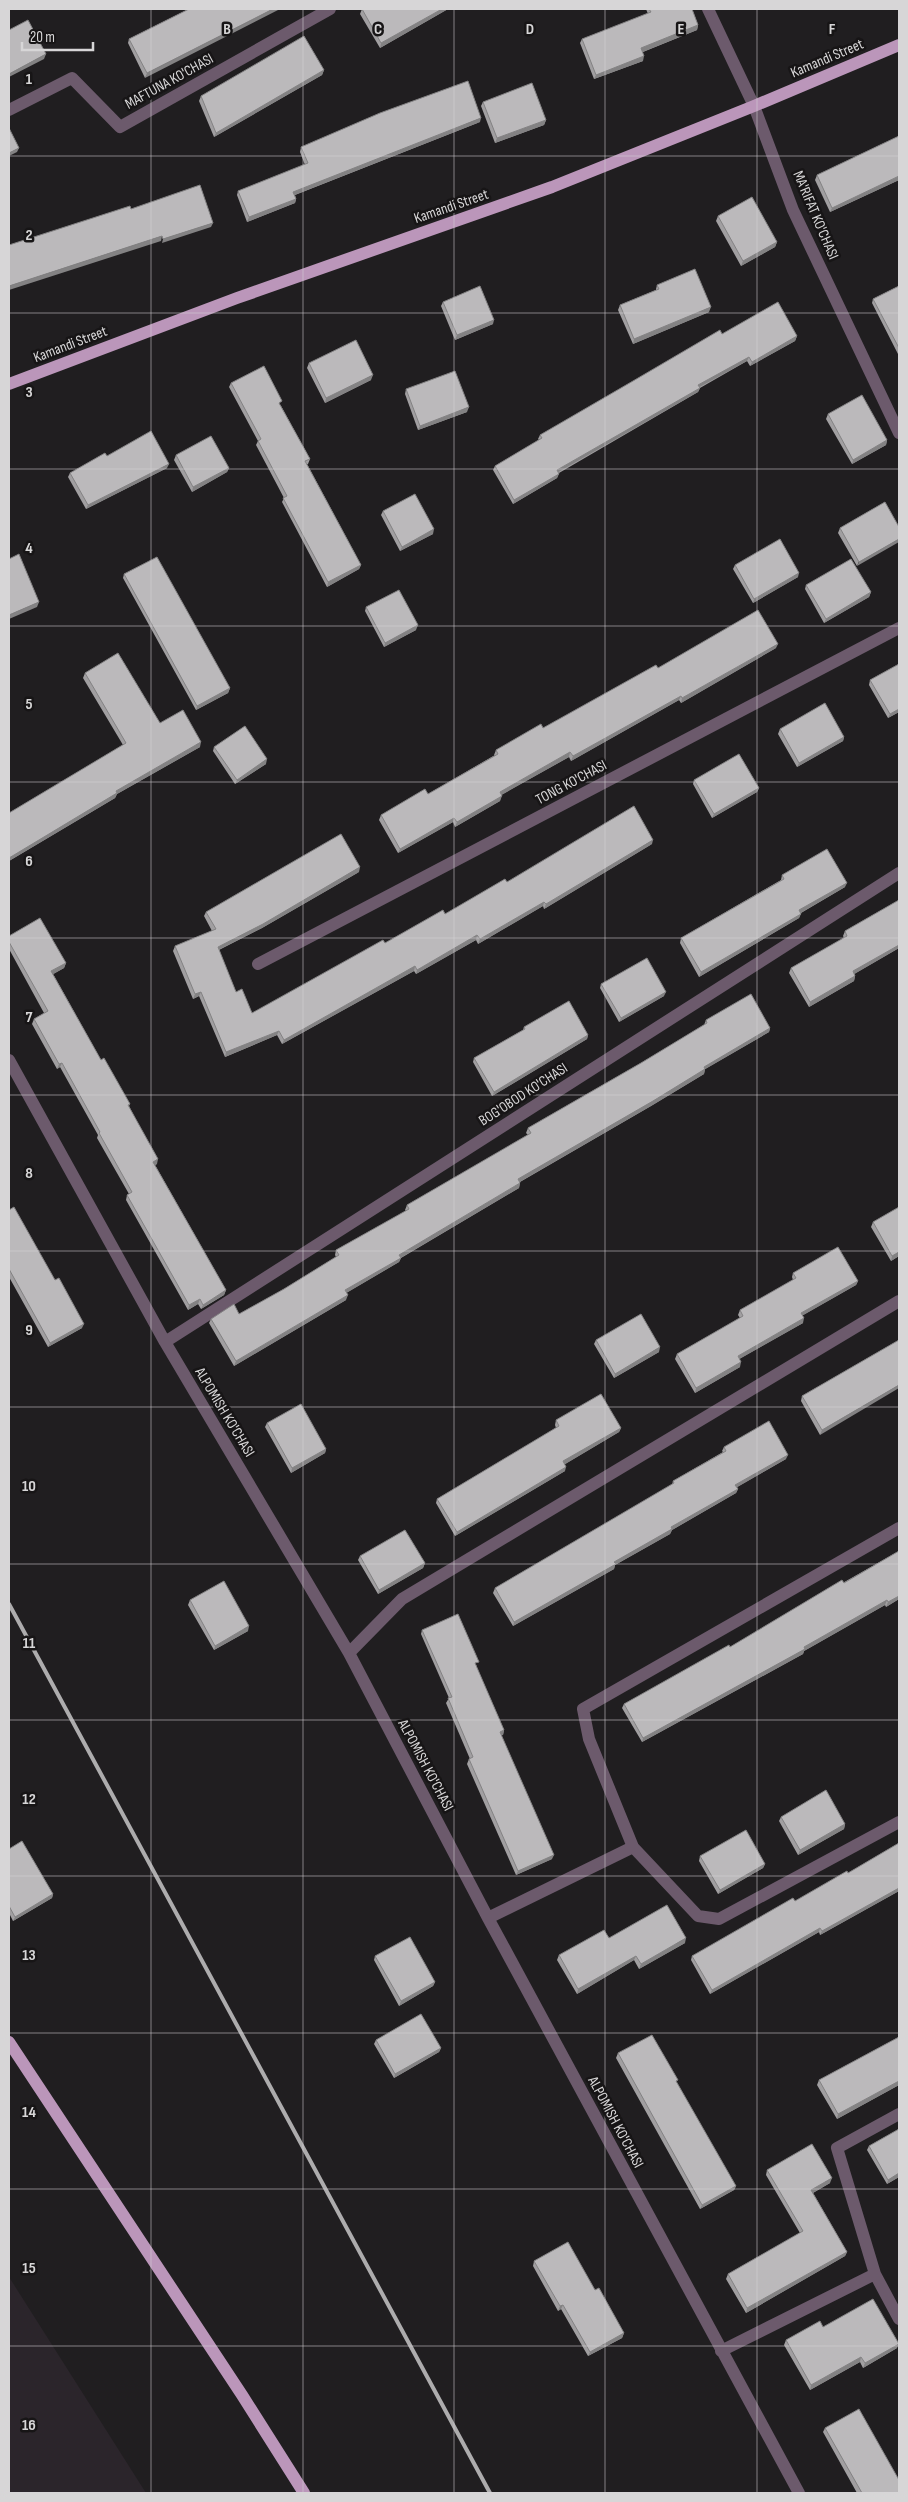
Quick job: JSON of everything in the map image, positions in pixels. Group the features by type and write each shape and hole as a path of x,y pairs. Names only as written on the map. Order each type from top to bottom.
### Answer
{"main road":[{"name":"Kamandi Street","path":"9,384 237,298 552,187 754,106 899,44"},
{"path":"11,2050 242,2394 304,2493"}],"street":[{"name":"MAFTUNA KO'CHASI","path":"9,110 72,78 120,128 330,9"},
{"name":"MA'RIFAT KO'CHASI","path":"708,9 754,106 793,210 899,432"},
{"name":"TONG KO'CHASI","path":"258,964 899,628"},
{"name":"BOG'OBOD KO'CHASI","path":"164,1342 899,873"},
{"name":"ALPOMISH KO'CHASI","path":"9,1060 164,1342 349,1653 488,1918 799,2493"},
{"path":"349,1653 402,1599 899,1301"},
{"path":"899,1528 583,1709 589,1739 633,1847 698,1916 719,1918 899,1822"},
{"path":"488,1918 633,1847"},
{"path":"899,2114 837,2148 875,2274 899,2319"},
{"path":"721,2351 875,2274"}],"shaded area":[{"path":"9,2277 146,2493 9,2493"}],"building":[{"path":"189,9 273,9 147,73 129,39"},
{"path":"362,9 442,9 381,43"},
{"path":"649,9 692,9 698,25 641,48 644,56 596,75 582,39 651,12"},
{"path":"28,20 46,54 9,74 9,30"},
{"path":"304,36 324,70 216,133 201,96"},
{"path":"468,81 481,118 293,192 296,199 249,217 238,191 308,163 301,147 380,113"},
{"path":"532,83 546,120 497,138 483,102"},
{"path":"9,128 19,148 9,153"},
{"path":"899,136 899,176 832,208 817,175"},
{"path":"200,185 213,223 163,239 162,236 9,286 9,245 130,206 131,209"},
{"path":"752,197 777,242 743,261 718,216"},
{"path":"695,269 711,307 634,339 620,305 659,289 657,285"},
{"path":"480,286 494,320 457,335 443,302"},
{"path":"899,286 899,348 873,299"},
{"path":"778,302 797,336 752,362 749,357 698,385 700,388 557,470 559,474 514,500 495,466 542,438 540,435 720,330 722,334"},
{"path":"356,340 373,375 326,398 309,363"},
{"path":"264,366 282,401 279,403 310,459 305,461 361,565 328,582 283,498 287,496 258,441 261,439 231,383"},
{"path":"455,371 469,407 420,426 406,389"},
{"path":"862,395 887,440 853,460 828,414"},
{"path":"151,431 169,464 88,505 70,473 105,453 107,456"},
{"path":"211,436 229,468 193,487 176,455"},
{"path":"415,494 434,529 402,547 383,511"},
{"path":"885,502 899,527 899,539 859,562 840,528"},
{"path":"780,539 799,573 754,599 735,565"},
{"path":"19,554 39,602 9,615 9,559"},
{"path":"157,557 230,688 197,706 124,574"},
{"path":"851,559 871,592 826,619 806,585"},
{"path":"399,590 418,625 385,643 366,607"},
{"path":"758,610 778,644 573,756 570,752 500,792 502,796 457,822 454,818 400,849 381,815 425,789 428,794 498,754 496,750 541,724 543,728 656,665 658,668"},
{"path":"118,653 160,723 183,710 201,742 116,791 117,793 9,858 9,813 126,743 85,673"},
{"path":"899,664 899,709 890,714 870,680"},
{"path":"825,703 844,737 799,763 780,729"},
{"path":"245,726 267,759 237,780 214,747"},
{"path":"739,754 759,788 714,814 694,780"},
{"path":"634,806 653,840 546,904 544,902 480,939 477,935 417,970 415,966 284,1040 279,1031 226,1052 201,992 195,994 175,946 216,929 206,912 341,834 360,867 263,924 218,947 236,992 242,989 252,1013 383,940 385,943 443,910 445,914 505,879 507,882"},
{"path":"827,849 847,883 799,910 801,914 701,972 681,938 784,879 782,875"},
{"path":"899,900 899,945 853,971 855,976 810,1002 791,968 847,936 845,931"},
{"path":"40,918 66,963 51,971 101,1060 104,1058 130,1104 128,1105 158,1159 153,1162 226,1290 203,1305 200,1299 189,1305 127,1195 132,1192 100,1132 62,1063 59,1064 34,1019 48,1011 9,942 9,936"},
{"path":"647,958 666,992 621,1018 601,984"},
{"path":"751,994 770,1028 704,1067 705,1069 653,1101 518,1179 520,1183 399,1255 401,1258 345,1290 348,1295 236,1361 211,1319 234,1304 239,1314 284,1289 339,1255 336,1250 409,1209 407,1205 531,1133 528,1128 641,1063 707,1023 706,1020"},
{"path":"569,1001 588,1035 494,1092 474,1058"},
{"path":"14,1207 55,1280 59,1278 84,1324 50,1343 9,1269 9,1210"},
{"path":"899,1207 899,1252 892,1256 873,1222"},
{"path":"838,1247 858,1281 801,1313 804,1318 738,1356 741,1362 696,1388 677,1354 743,1316 740,1310 796,1278 793,1273"},
{"path":"641,1314 660,1347 615,1374 596,1340"},
{"path":"899,1340 899,1385 822,1430 802,1396"},
{"path":"601,1394 621,1428 563,1461 566,1467 457,1532 437,1499 559,1426 556,1420"},
{"path":"301,1404 326,1449 292,1468 267,1423"},
{"path":"769,1421 788,1455 735,1485 738,1489 614,1562 616,1564 514,1622 495,1588 674,1483 673,1481 726,1451 724,1447"},
{"path":"405,1530 425,1563 379,1590 360,1556"},
{"path":"899,1551 899,1596 888,1602 887,1600 804,1647 805,1649 643,1738 624,1704 729,1645 730,1647 842,1580 844,1583"},
{"path":"224,1581 249,1626 215,1646 190,1600"},
{"path":"458,1614 479,1662 475,1663 504,1730 500,1732 554,1855 518,1871 469,1759 473,1757 448,1698 452,1697 422,1630"},
{"path":"826,1790 845,1824 800,1850 781,1817"},
{"path":"746,1830 765,1864 720,1890 700,1856"},
{"path":"22,1841 53,1894 15,1917 9,1906 9,1849"},
{"path":"899,1843 899,1888 822,1931 820,1928 712,1990 692,1956 793,1898 795,1901"},
{"path":"667,1905 686,1938 641,1964 636,1956 578,1989 559,1955 604,1930 609,1938"},
{"path":"410,1937 435,1982 401,2001 375,1956"},
{"path":"421,2014 441,2048 395,2074 376,2040"},
{"path":"652,2035 736,2186 702,2205 618,2053"},
{"path":"899,2037 899,2081 838,2114 819,2080"},
{"path":"899,2129 899,2173 888,2180 869,2146"},
{"path":"812,2144 832,2178 811,2190 847,2252 747,2308 728,2274 803,2231 767,2170"},
{"path":"568,2242 595,2290 599,2288 624,2333 590,2352 563,2305 560,2306 534,2261"},
{"path":"873,2299 899,2344 865,2363 861,2357 811,2385 786,2340 820,2321 823,2327"},
{"path":"859,2409 899,2480 899,2493 862,2493 825,2428"}],"railway":[{"path":"9,1604 490,2493"}]}
